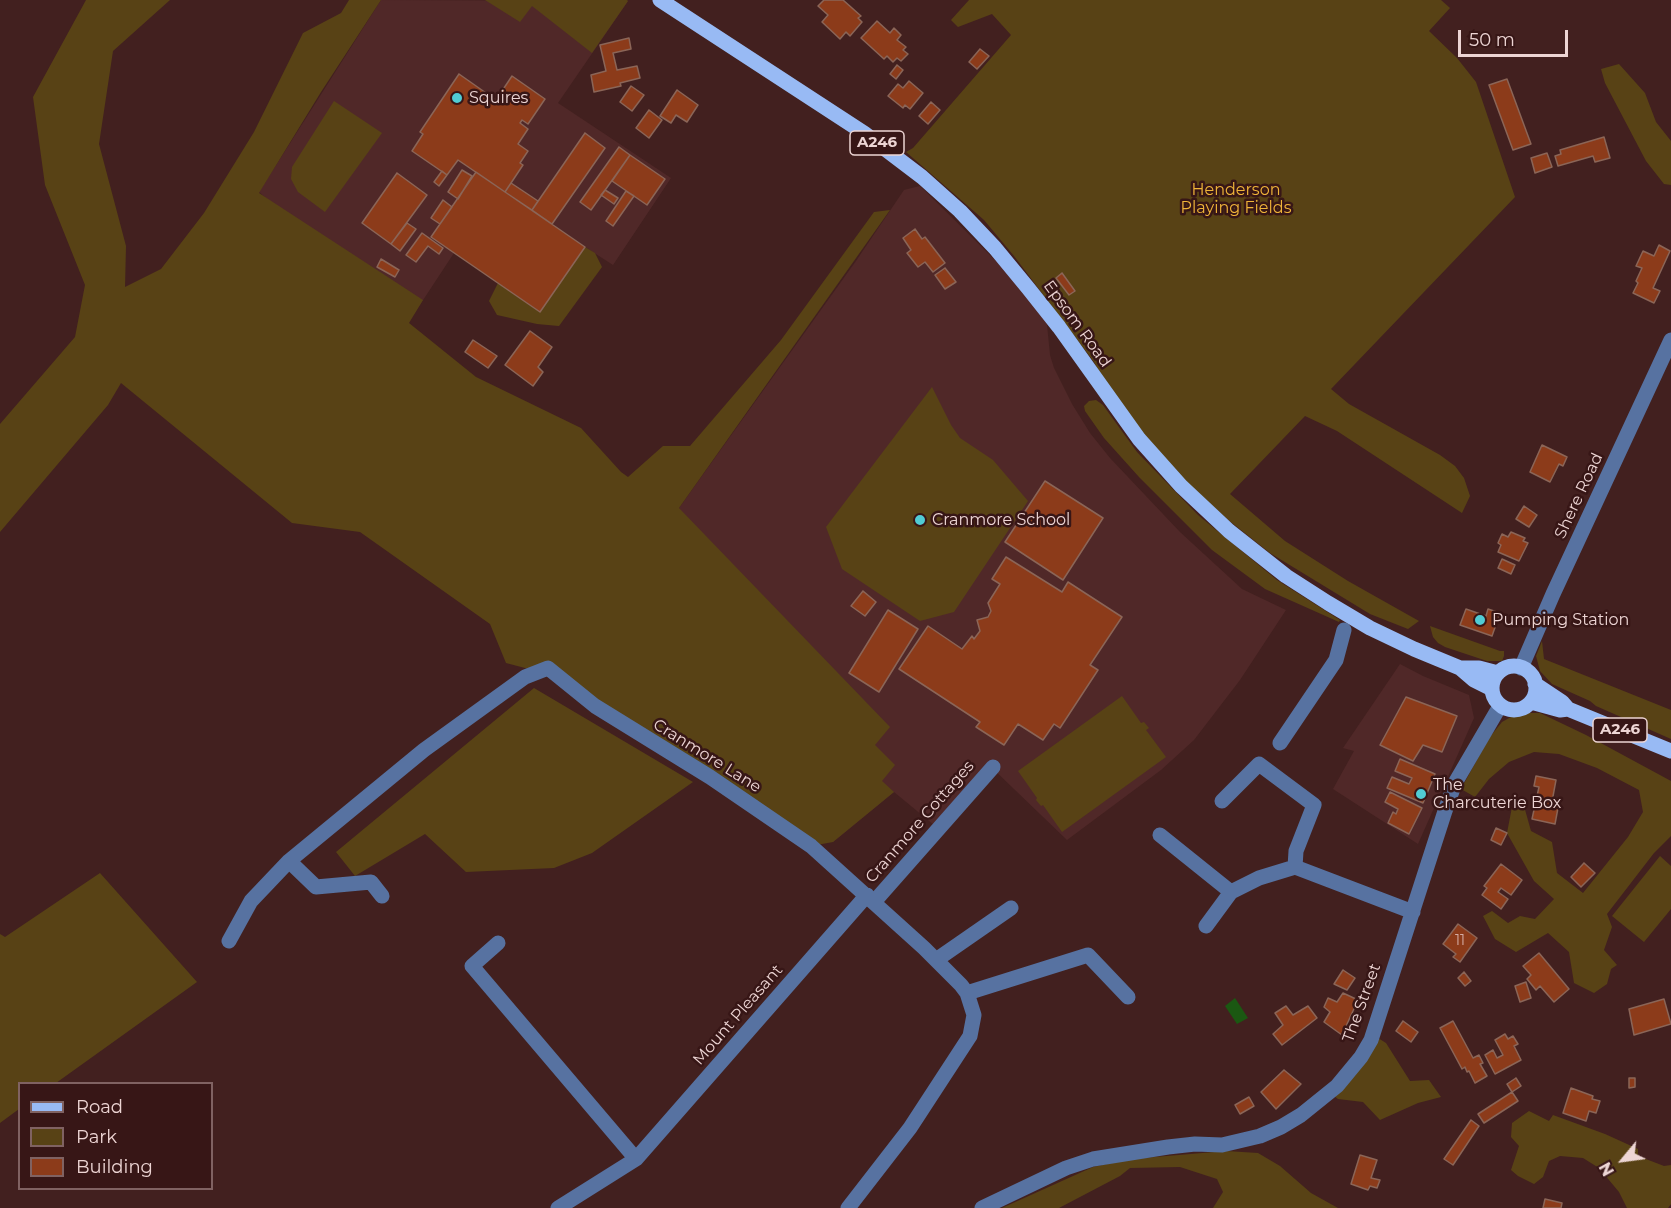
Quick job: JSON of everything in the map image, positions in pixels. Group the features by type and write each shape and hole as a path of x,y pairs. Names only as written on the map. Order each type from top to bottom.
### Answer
{"main road":[{"name":"Epsom Road","path":"660,0 864,133 922,177 960,212 995,248 1059,327 1139,439 1181,486 1229,531 1286,576 1328,603 1370,628 1460,668 1474,680 1492,689"},
{"path":"1512,666 1528,672 1535,684 1536,692 1531,702 1521,709 1514,710 1500,706 1492,689 1498,674 1512,666"},
{"name":"Epsom Road","path":"1460,668 1479,668 1498,674"},
{"name":"A246","path":"1535,684 1562,702 1568,709 1671,752"},
{"name":"A246","path":"1531,702 1560,710 1568,709"}],"street":[{"name":"Shere Road","path":"1521,668 1552,594 1671,340"},
{"path":"1280,743 1336,660 1344,630"},
{"name":"Cranmore Lane","path":"229,941 251,901 289,861 424,750 525,677 548,668 595,706 710,777 812,846 936,960 967,993"},
{"name":"The Street","path":"982,1208 1066,1168 1094,1159 1195,1144 1222,1145 1271,1132 1301,1115 1337,1086 1350,1072 1366,1048 1378,1021 1455,783 1500,706"},
{"path":"1222,801 1259,764 1314,805 1296,851 1295,867"},
{"name":"Cranmore Cottages","path":"870,898 993,767"},
{"path":"1160,835 1231,892"},
{"path":"289,861 316,887 371,882 382,896"},
{"path":"1206,926 1231,892 1259,878 1295,867 1413,912"},
{"name":"Mount Pleasant","path":"558,1208 636,1159 870,898"},
{"path":"936,960 1011,908"},
{"path":"498,942 472,966 636,1159"},
{"path":"848,1208 910,1128 970,1036 974,1015 967,993 1088,955 1128,997"}],"shaded area":[{"path":"381,0 628,1 558,103 671,178 613,265 585,247 540,312 454,253 408,323 259,192"},
{"name":"Cranmore School","path":"920,186 995,260 1028,288 1047,325 1050,355 1054,368 1090,433 1110,458 1180,532 1242,589 1286,610 1240,680 1194,740 1161,770 1067,840 988,764 934,825 894,792 833,842 679,508 856,261 904,190"},
{"path":"1400,664 1469,695 1474,718 1418,844 1333,789 1354,751 1343,748"},
{"path":"1235,998 1248,1018 1237,1024 1225,1006"}],"green space":[{"path":"86,0 170,0 113,51 99,144 126,246 125,287 161,269 204,213 254,132 303,33 341,13 349,0 381,0 259,193 423,300 409,323 476,377 581,428 628,477 663,446 690,446 781,340 874,212 890,210 679,508 890,727 875,745 895,765 882,781 894,792 833,842 811,846 563,678 506,663 490,624 360,532 292,523 121,383 108,405 0,532 0,424 75,337 85,285 45,185 33,97"},
{"path":"485,0 628,1 592,53 532,6 520,22"},
{"name":"Henderson Playing Fields","path":"969,0 1441,0 1450,8 1429,31 1457,58 1476,82 1515,197 1331,389 1349,404 1440,455 1455,466 1464,478 1470,496 1462,513 1337,431 1305,416 1230,494 1285,541 1348,581 1419,621 1408,629 1370,614 1270,553 1227,519 1183,479 1144,436 1107,386 1094,362 984,220 906,152 913,148 1011,35 992,14 958,27 951,20"},
{"path":"1619,64 1645,93 1656,122 1671,141 1671,185 1664,184 1646,161 1605,83 1601,69"},
{"path":"334,101 382,133 325,212 298,192 291,179 292,167"},
{"path":"585,247 595,253 602,267 559,326 537,324 497,315 489,301 498,283 540,312"},
{"path":"932,387 960,438 993,460 1028,501 954,612 920,621 842,569 826,527"},
{"path":"1096,400 1103,405 1137,452 1198,515 1277,580 1340,620 1339,622 1265,589 1212,550 1139,477 1104,438 1085,411 1084,406 1089,401"},
{"path":"1430,626 1504,651 1502,661 1487,661 1445,647 1433,637"},
{"path":"1542,641 1544,659 1671,710 1671,739 1552,684 1540,671 1536,656"},
{"path":"534,688 693,782 592,853 554,868 466,872 425,834 355,876 336,852"},
{"path":"1122,696 1141,723 1144,722 1149,728 1146,730 1166,757 1062,832 1043,805 1041,806 1036,800 1037,798 1018,771"},
{"path":"1518,713 1540,713 1671,781 1671,836 1654,853 1607,914 1612,927 1604,950 1617,965 1611,969 1607,984 1594,993 1574,983 1569,952 1548,933 1516,952 1495,939 1483,916 1492,911 1508,923 1520,916 1535,919 1554,899 1534,881 1507,833 1512,807 1524,806 1531,831 1552,842 1557,873 1583,893 1628,837 1643,812 1639,790 1597,768 1559,754 1534,752 1509,762 1489,779 1475,797 1461,789 1489,738 1502,722"},
{"path":"1660,856 1671,866 1671,909 1644,942 1612,916"},
{"path":"100,873 197,982 57,1082 18,1082 18,1110 0,1123 0,934 5,937"},
{"path":"1378,1038 1386,1043 1410,1081 1429,1080 1441,1097 1418,1103 1380,1120 1363,1102 1338,1099 1334,1096"},
{"path":"1529,1111 1549,1121 1553,1115 1605,1134 1638,1149 1638,1156 1664,1166 1671,1165 1671,1204 1668,1208 1627,1208 1619,1192 1599,1168 1583,1158 1560,1156 1549,1161 1543,1177 1534,1184 1518,1176 1511,1170 1519,1146 1511,1137 1512,1123"},
{"path":"1226,1151 1258,1153 1280,1166 1311,1193 1338,1208 1213,1208 1223,1192 1217,1179 1180,1167 1130,1168 1120,1176 1059,1208 1002,1208 1093,1167 1131,1159"}],"building":[{"path":"824,0 843,0 861,16 858,18 862,22 850,36 846,32 840,39 822,22 828,15 818,6"},
{"path":"877,21 890,33 894,28 901,35 897,40 906,47 903,50 908,54 901,61 897,58 893,62 887,56 884,59 861,38"},
{"path":"629,38 631,49 613,53 617,70 637,66 640,78 620,83 621,86 594,92 591,75 606,71 600,45"},
{"path":"980,49 989,56 977,69 969,62"},
{"path":"897,65 903,70 896,79 890,74"},
{"path":"459,74 496,100 512,76 545,99 528,124 522,120 520,123 528,129 518,144 528,151 520,163 523,165 505,192 458,160 447,175 412,151 423,134 420,132"},
{"path":"1507,79 1531,144 1513,150 1489,85"},
{"path":"909,81 923,93 910,109 905,105 903,108 888,96 898,84 903,88"},
{"path":"631,86 644,95 632,111 620,102"},
{"path":"677,90 698,105 687,122 676,115 671,123 660,116"},
{"path":"931,102 940,110 928,124 919,116"},
{"path":"649,110 662,120 649,138 636,128"},
{"path":"585,133 605,148 552,224 532,210"},
{"path":"1604,137 1610,158 1595,162 1593,156 1558,166 1555,156 1561,154 1560,150"},
{"path":"619,147 630,155 591,210 580,202"},
{"path":"1547,153 1552,167 1535,173 1531,158"},
{"path":"630,155 665,179 647,205 612,181"},
{"path":"462,170 472,176 458,199 448,192"},
{"path":"442,171 447,175 439,186 434,182"},
{"path":"476,172 585,247 540,312 431,237"},
{"path":"397,173 427,195 391,244 362,223"},
{"path":"511,183 538,201 532,210 505,192"},
{"path":"605,190 618,198 614,204 601,195"},
{"path":"626,191 634,196 613,226 606,221"},
{"path":"443,200 452,207 440,224 431,218"},
{"path":"407,223 416,229 400,251 391,244"},
{"path":"915,229 922,239 925,237 945,263 933,272 925,262 918,267 907,253 911,250 903,238"},
{"path":"422,233 443,248 439,254 428,246 416,262 406,255"},
{"path":"1659,245 1670,251 1653,288 1660,291 1654,303 1633,293 1642,268 1636,266 1643,251 1654,256"},
{"path":"381,259 399,270 395,277 377,267"},
{"path":"945,268 956,282 945,289 935,275"},
{"path":"1062,273 1075,291 1069,295 1056,278"},
{"path":"530,331 552,347 538,367 543,372 533,386 505,365"},
{"path":"473,340 497,356 488,368 465,352"},
{"path":"1542,445 1567,457 1563,466 1559,464 1550,482 1530,472"},
{"path":"1045,481 1103,518 1063,580 1005,542"},
{"path":"1524,506 1537,515 1529,527 1516,519"},
{"path":"1511,532 1525,538 1523,541 1528,543 1519,561 1498,552 1501,545 1498,543 1502,534 1508,537"},
{"path":"1006,557 1062,592 1068,582 1122,617 1090,665 1098,670 1060,728 1054,724 1043,740 1018,724 1004,745 976,727 980,722 899,669 928,626 962,649 972,636 974,639 980,631 977,620 988,617 991,611 988,603 1000,584 992,579"},
{"path":"1502,559 1515,565 1511,574 1498,568"},
{"path":"863,591 876,602 865,616 851,606"},
{"name":"Pumping Station","path":"1466,609 1486,616 1488,609 1500,613 1492,636 1460,625"},
{"path":"888,610 918,629 879,692 849,673"},
{"path":"1406,697 1457,716 1442,752 1423,745 1413,761 1380,745"},
{"path":"1400,759 1435,774 1423,803 1387,788 1392,777 1409,784 1412,778 1395,771"},
{"path":"1536,776 1556,780 1551,807 1558,808 1555,824 1532,819 1539,787 1534,786"},
{"path":"1390,792 1422,808 1409,834 1388,823 1393,812 1396,814 1398,809 1385,802"},
{"path":"1496,828 1507,833 1501,845 1491,840"},
{"path":"1584,863 1595,873 1581,887 1571,877"},
{"path":"1501,864 1522,880 1511,895 1501,888 1498,892 1508,899 1501,909 1482,895 1487,888 1484,886"},
{"path":"1458,924 1477,938 1460,962 1453,957 1456,954 1443,944"},
{"path":"1539,953 1569,989 1554,1002 1540,986 1536,990 1527,979 1531,975 1523,966"},
{"path":"1343,970 1355,978 1347,990 1334,984"},
{"path":"1464,972 1471,981 1465,986 1458,978"},
{"path":"1526,982 1531,998 1520,1002 1515,986"},
{"path":"1343,993 1358,1000 1342,1035 1324,1022 1330,1012 1324,1007 1328,998 1337,1002"},
{"path":"1664,999 1671,1024 1634,1035 1629,1009"},
{"path":"1286,1006 1293,1015 1308,1006 1317,1018 1282,1045 1273,1034 1283,1025 1275,1013"},
{"path":"1403,1021 1418,1032 1411,1042 1396,1031"},
{"path":"1453,1021 1473,1058 1479,1055 1483,1063 1480,1064 1487,1076 1475,1083 1469,1071 1467,1072 1465,1067 1462,1069 1440,1028"},
{"path":"1505,1034 1508,1039 1513,1036 1518,1044 1514,1046 1521,1060 1495,1074 1485,1055 1493,1050 1497,1058 1503,1055 1495,1040"},
{"path":"1284,1070 1301,1084 1276,1109 1261,1092"},
{"path":"1516,1078 1521,1086 1512,1092 1507,1084"},
{"path":"1629,1078 1635,1078 1635,1087 1629,1088"},
{"path":"1571,1088 1600,1101 1596,1113 1589,1111 1586,1121 1563,1113"},
{"path":"1512,1092 1518,1101 1484,1123 1478,1114"},
{"path":"1249,1097 1254,1106 1240,1114 1235,1105"},
{"path":"1471,1120 1479,1126 1453,1165 1444,1159"},
{"path":"1360,1155 1377,1160 1371,1178 1380,1180 1377,1188 1370,1186 1368,1190 1351,1184"},
{"path":"1545,1199 1562,1203 1561,1208 1543,1208"}],"place":[{"name":"Squires","path":"457,98"},
{"name":"Cranmore School","path":"920,520"},
{"name":"Pumping Station","path":"1480,620"},
{"name":"The Charcuterie Box","path":"1421,794"}]}
